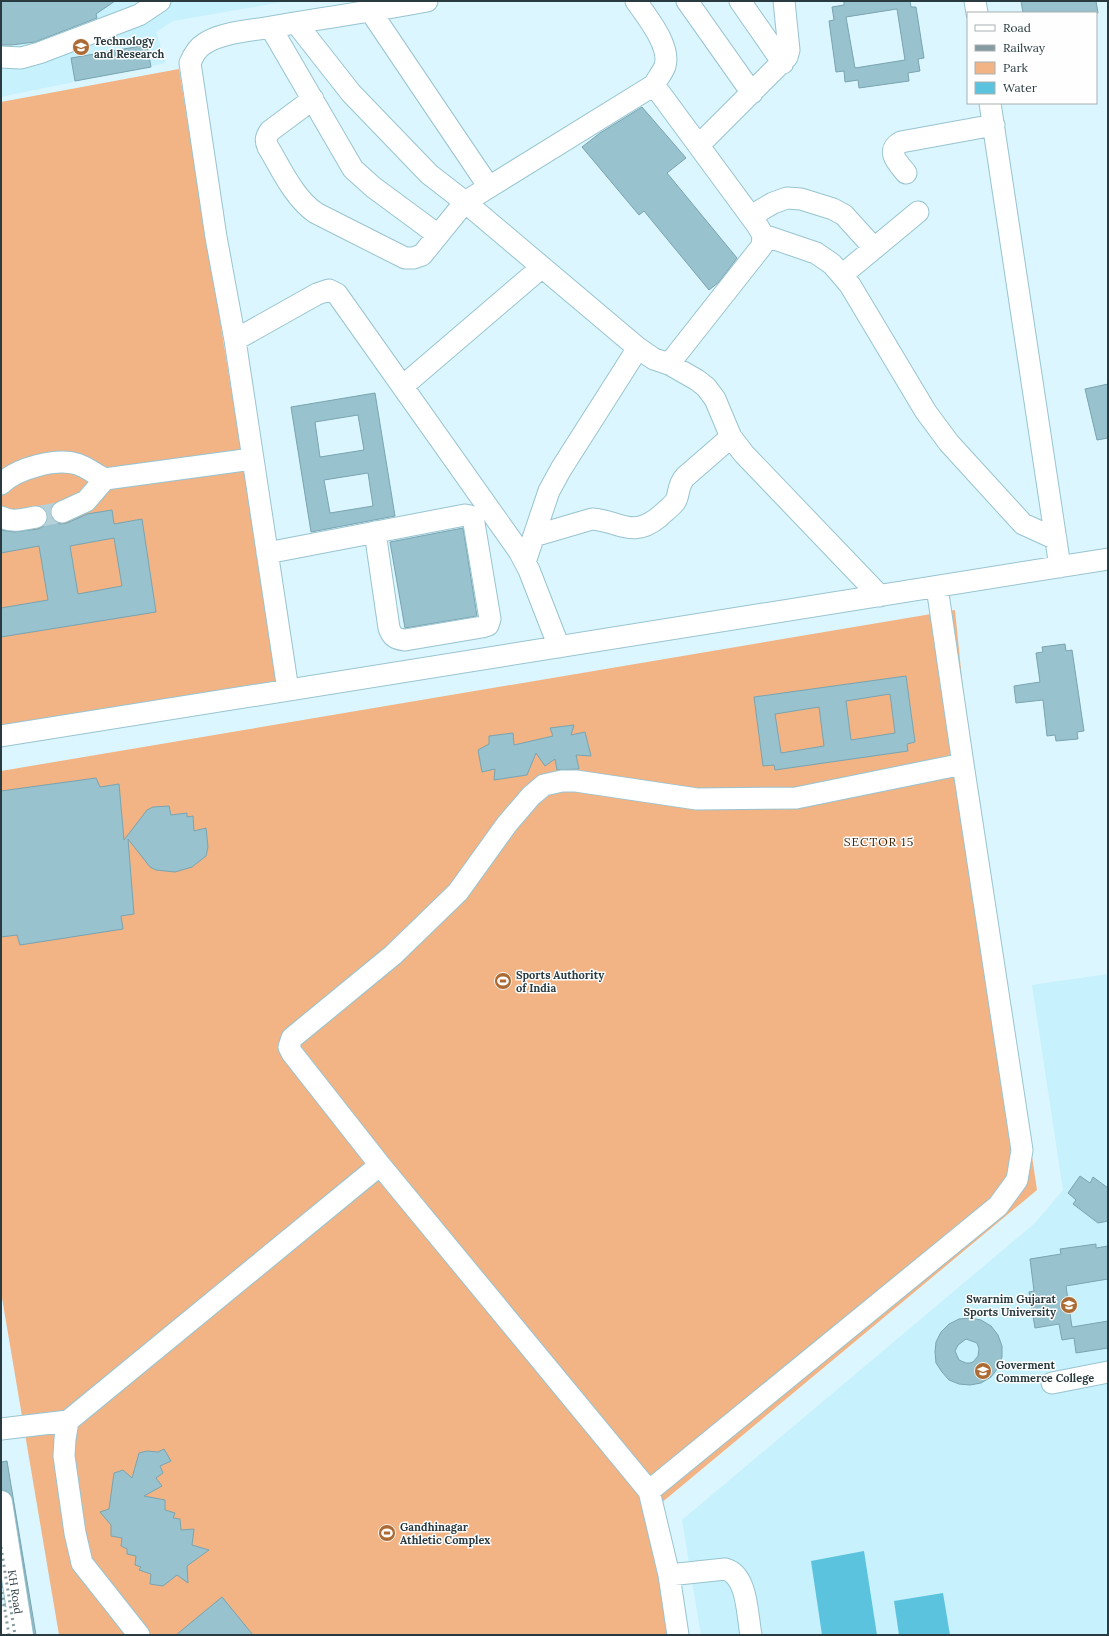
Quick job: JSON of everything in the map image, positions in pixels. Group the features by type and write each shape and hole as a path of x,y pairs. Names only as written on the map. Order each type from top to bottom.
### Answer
{"main road":[{"name":"KH Road","path":"1,1502 6,1562 22,1635"},
{"name":"KH Road","path":"1,1617 4,1635"}],"street":[{"path":"1,57 21,58 39,53 139,16 160,1"},
{"path":"288,690 266,553 235,340 216,237 190,63 194,54 203,44 218,38 427,1"},
{"path":"313,99 270,131 266,136 266,143 268,147 300,199 307,208 316,213 405,258 413,258 422,255 465,202 654,85 665,66 665,53 661,40 636,1"},
{"path":"687,1 752,93"},
{"path":"740,1 783,63"},
{"path":"698,145 783,63 787,57 789,50 784,1"},
{"path":"975,1 977,12"},
{"path":"371,12 489,187"},
{"path":"296,23 351,93 429,174 465,202 638,348 654,359 669,364 697,380 706,388 715,399 731,437 744,454 880,596"},
{"path":"271,28 353,169 373,187 438,235"},
{"path":"654,85 751,216 763,235 762,246 669,364"},
{"path":"990,104 1060,567"},
{"path":"906,173 894,156 893,150 896,145 901,142 994,125"},
{"path":"751,216 773,203 788,198 801,199 833,209 844,215 874,248"},
{"path":"842,275 918,212"},
{"path":"763,235 816,253 832,264 850,285 937,428 1023,524 1056,539"},
{"path":"403,386 542,267"},
{"path":"235,340 318,294 329,290 337,294 345,302 525,562 559,647"},
{"path":"525,562 549,491 561,469 638,348"},
{"path":"534,536 592,520 600,520 634,528 643,527 651,523 673,504 676,499 680,483 685,477 731,437"},
{"path":"1,484 18,472 51,463 66,462 78,465 105,479 252,459"},
{"path":"62,512 86,501 105,479"},
{"path":"266,553 465,514 470,516 474,523 490,619 488,624 482,627 405,640 396,639 391,634 389,628 375,532"},
{"path":"1,517 17,521 36,517"},
{"path":"1,736 1108,559"},
{"path":"648,1491 998,1206 1017,1180 1022,1150 937,587"},
{"path":"678,1635 669,1575 648,1491 380,1165 292,1053 289,1047 292,1038 393,955 458,892 507,824 530,796 544,785 562,781 576,781 698,799 796,798 963,764"},
{"path":"1,1429 68,1421 380,1165"},
{"path":"1052,1383 1108,1372"},
{"path":"68,1421 64,1456 75,1533 82,1563 139,1635"},
{"path":"669,1575 725,1568 732,1570 743,1586 751,1635"}],"shaded area":[{"name":"Technology and Research","path":"1,1 288,1 173,21 156,32 166,63 1,97"},
{"name":"Goverment Commerce College","path":"1108,974 1108,1635 701,1635 682,1520 1035,1223 1063,1190 1032,985"}],"green space":[{"path":"179,69 277,671 273,697 1,740 1,102"},
{"name":"Sports Authority of India","path":"955,610 964,699 1037,1190 654,1509 672,1635 59,1635 1,1292 1,771"}],"water":[{"path":"864,1551 877,1635 822,1635 811,1561"},
{"path":"943,1593 950,1635 899,1635 894,1601"}],"building":[{"path":"1,1 115,1 96,14 97,18 35,42 1,45"},
{"path":"844,1 910,1 911,7 916,7 924,58 918,59 920,71 908,73 909,81 859,88 858,80 845,82 844,71 836,72 829,21 834,20 832,7 844,5","holes":["897,9 905,60 855,68 846,17"]},
{"path":"1021,1 1096,1 1098,13 1097,12 1023,12"},
{"path":"147,45 151,67 75,81 71,58"},
{"path":"642,107 686,158 667,173 737,258 719,282 709,290 644,211 639,215 582,147 600,133"},
{"path":"1108,384 1108,438 1097,440 1085,389"},
{"path":"375,393 395,516 311,532 291,407","holes":["358,415 364,450 320,457 315,422","368,473 373,506 330,513 324,480"]},
{"path":"51,508 51,517 55,522 60,524 67,523 87,514 112,510 114,524 142,519 156,612 1,637 1,608 48,600 39,546 1,553 1,530 14,532 38,529 44,526 47,521 48,515 45,509","holes":["114,538 122,586 78,594 70,546"]},
{"path":"463,528 477,616 405,628 390,542"},
{"path":"1065,644 1066,651 1072,650 1084,731 1077,732 1078,739 1056,741 1055,735 1047,736 1043,700 1016,703 1014,686 1040,682 1036,653 1043,652 1042,647"},
{"path":"906,676 915,742 907,744 908,751 775,770 774,765 763,766 754,697","holes":["890,694 895,733 851,740 846,701","819,707 824,746 781,753 775,714"]},
{"path":"574,725 571,735 585,732 591,756 576,755 579,769 557,770 555,759 545,766 536,753 527,775 494,780 495,769 482,772 478,750 489,744 489,736 513,733 514,745 553,736 550,728"},
{"path":"96,778 100,787 119,784 124,840 147,810 153,807 169,806 171,815 187,813 187,817 193,816 194,831 206,828 208,847 206,856 192,867 175,872 156,870 150,867 128,839 134,914 121,916 123,929 20,945 17,935 1,937 1,791"},
{"path":"1080,1176 1090,1183 1093,1177 1108,1188 1108,1221 1098,1223 1073,1204 1076,1200 1068,1193"},
{"name":"Swarnim Gujarat Sports University","path":"1096,1244 1096,1248 1108,1246 1108,1279 1066,1286 1072,1327 1108,1321 1108,1348 1076,1353 1074,1338 1062,1340 1059,1324 1035,1328 1029,1292 1034,1291 1030,1259 1061,1254 1060,1249"},
{"path":"970,1318 981,1320 991,1326 998,1335 1002,1346 1002,1357 998,1368 991,1377 981,1383 970,1385 959,1384 949,1380 936,1363 936,1342 941,1332 949,1324 959,1319","holes":["966,1339 977,1343 979,1349 978,1356 973,1362 966,1363 959,1360 955,1351 958,1345"]},
{"path":"164,1449 171,1461 160,1466 163,1473 156,1478 162,1486 144,1496 165,1500 165,1510 175,1513 173,1518 180,1519 181,1530 194,1529 192,1545 209,1550 187,1566 188,1583 177,1575 163,1586 150,1584 151,1574 139,1570 141,1567 135,1565 136,1556 127,1554 127,1549 121,1546 122,1538 111,1536 111,1525 100,1512 109,1509 114,1473 123,1470 132,1478 139,1453 147,1451 158,1452"},
{"path":"7,1461 36,1635 34,1635 13,1500 10,1494 1,1490 1,1462"},
{"path":"222,1597 253,1635 176,1635"}],"tunnel":[{"path":"36,517 62,512"}],"railway":[{"path":"1,1547 15,1635"},
{"path":"1,1586 9,1635"}],"place":[{"name":"Technology and Research","path":"81,47"},
{"name":"Sports Authority of India","path":"503,981"},
{"name":"Swarnim Gujarat Sports University","path":"1069,1305"},
{"name":"Goverment Commerce College","path":"983,1371"},
{"name":"Gandhinagar Athletic Complex","path":"387,1533"}],"district":[{"name":"SECTOR 15","path":"879,841"}]}
